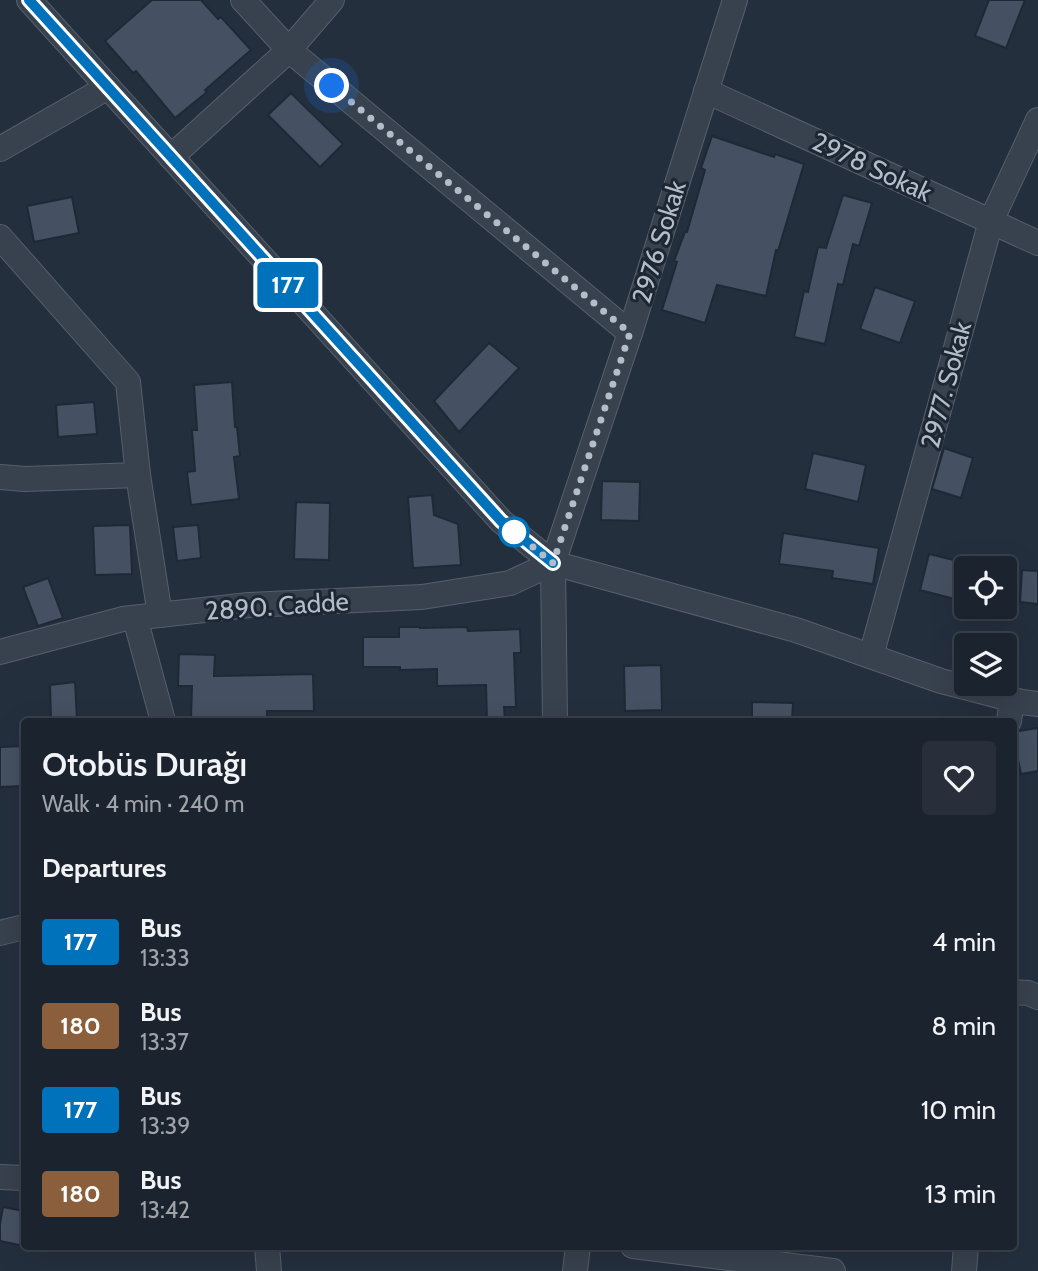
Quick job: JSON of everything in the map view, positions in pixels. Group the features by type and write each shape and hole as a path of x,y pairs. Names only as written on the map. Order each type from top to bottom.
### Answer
{"street":[{"path":"29,0 501,521 553,563 796,630 941,681 1010,710 1038,704"},
{"path":"243,0 289,50 630,333"},
{"path":"171,157 289,50 332,0"},
{"name":"2976 Sokak","path":"555,718 553,563 630,333 735,0"},
{"path":"0,149 108,87"},
{"name":"2978 Sokak","path":"706,91 1038,243"},
{"name":"2977. Sokak","path":"871,656 991,221 1038,120"},
{"path":"0,237 128,382 138,475 160,615"},
{"path":"0,477 25,479 138,475"},
{"name":"2890. Cadde","path":"0,652 122,619 249,605 422,597 510,583 553,563"},
{"path":"135,618 162,718"},
{"path":"0,933 21,928"},
{"path":"1017,992 1038,997"},
{"path":"0,1177 21,1178"},
{"path":"267,1250 269,1271"},
{"path":"575,1271 578,1250"},
{"path":"665,1250 833,1271"},
{"path":"964,1271 966,1250"}],"building":[{"path":"152,0 201,0 218,19 221,17 251,50 175,118 136,71 133,73 105,41"},
{"path":"989,0 1025,0 1006,48 975,36"},
{"path":"291,93 343,144 320,167 268,115"},
{"path":"712,136 804,164 778,251 776,250 766,296 717,285 705,323 662,310 677,262 674,261 687,232 705,170 701,168"},
{"path":"843,195 872,203 859,246 853,244 843,285 838,284 825,344 794,337 804,291 808,292 818,247 826,248"},
{"path":"72,197 79,233 34,242 27,206"},
{"path":"875,287 915,301 900,343 860,329"},
{"path":"489,343 519,368 459,432 434,401"},
{"path":"232,382 240,456 234,457 239,499 191,505 187,472 195,471 192,430 197,430 194,385"},
{"path":"94,402 97,434 58,437 56,405"},
{"path":"944,448 973,458 961,498 932,489"},
{"path":"813,453 866,465 858,502 805,489"},
{"path":"602,481 640,482 639,521 601,520"},
{"path":"432,495 434,515 458,524 461,565 413,568 408,497"},
{"path":"296,502 330,503 329,560 294,559"},
{"path":"130,525 132,574 95,575 93,526"},
{"path":"198,525 201,558 177,561 173,527"},
{"path":"783,533 879,548 873,584 832,578 833,571 779,564"},
{"path":"929,554 954,560 954,599 920,590"},
{"path":"1022,570 1038,571 1038,604 1020,602"},
{"path":"48,578 63,618 38,626 23,587"},
{"path":"399,627 467,627 468,631 520,629 521,653 514,653 516,707 504,707 505,718 487,718 486,685 437,686 437,669 363,667 363,637 399,637"},
{"path":"179,654 215,655 214,676 313,674 314,711 267,711 267,718 191,718 192,686 178,686"},
{"path":"661,665 662,710 625,711 624,666"},
{"path":"75,682 77,718 51,718 50,685"},
{"path":"752,702 793,703 792,718 752,718"},
{"path":"1038,728 1038,771 1021,774 1017,754 1019,731"},
{"path":"21,746 21,786 0,787 0,747"},
{"path":"3,1207 21,1210 21,1245 0,1241"}],"bus line":[{"name":"177","path":"29,0 501,521 553,563"}],"route":[{"path":"332,86 630,333 553,563 514,532"}]}
